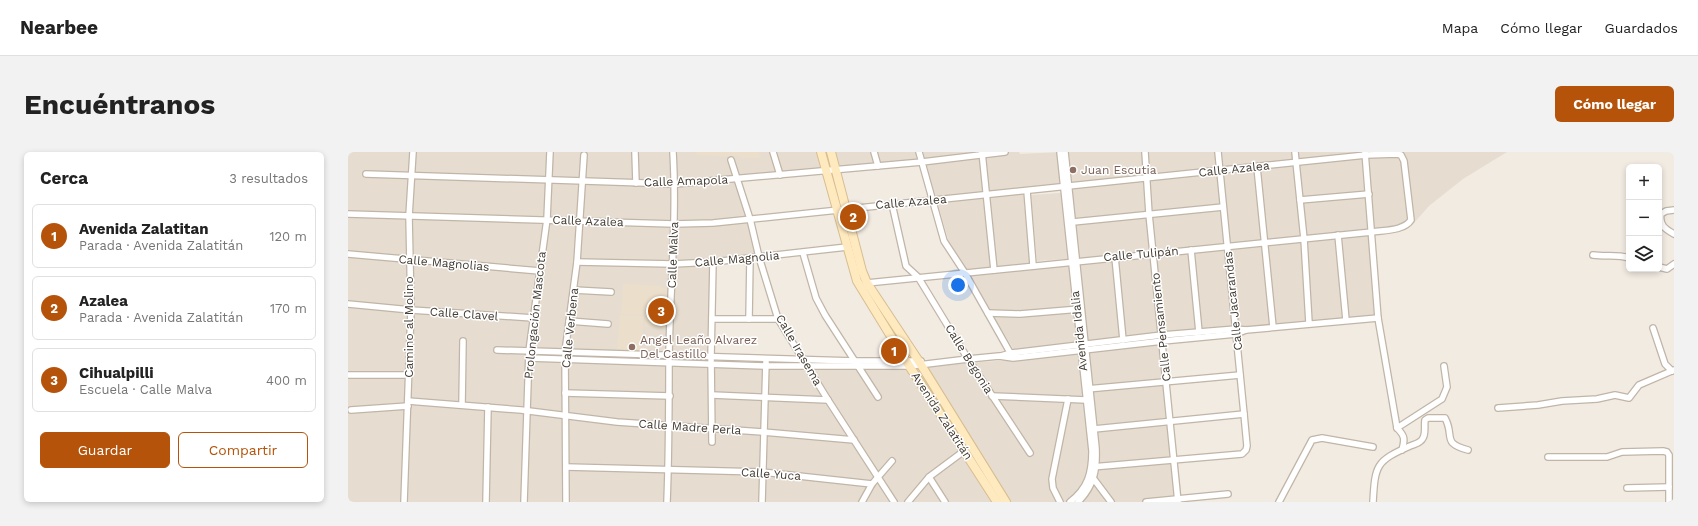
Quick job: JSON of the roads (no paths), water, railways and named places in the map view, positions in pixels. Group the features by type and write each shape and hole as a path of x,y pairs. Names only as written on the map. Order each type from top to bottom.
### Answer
{"street":[{"name":"Camino al Molino","path":"404,502 411,310 409,260 413,152"},
{"name":"Prolongación Mascota","path":"524,502 529,351 547,219 550,152"},
{"path":"635,152 636,183"},
{"name":"Calle Malva","path":"667,502 669,470 669,356 675,184 673,152"},
{"path":"773,152 780,175"},
{"name":"Avenida Zalatitán","path":"821,152 826,171 841,209 862,271 922,363 1006,502"},
{"name":"Avenida Zalatitán","path":"831,152 836,170 847,247 855,275 862,290 997,502"},
{"path":"874,152 878,166"},
{"path":"919,152 934,200 944,241 965,273 1012,355"},
{"name":"Calle Amapola","path":"366,174 675,184 922,162 982,153 1006,152"},
{"name":"Avenida Idalia","path":"1060,152 1073,222 1074,261"},
{"name":"Avenida Idalia","path":"1065,152 1066,187 1083,347 1094,428 1094,466 1092,477 1085,494 1078,502"},
{"name":"Calle Pensamiento","path":"1145,152 1178,501"},
{"name":"Calle Jacarandas","path":"1174,461 1242,454 1246,450 1247,446 1218,152"},
{"path":"1295,152 1304,239 1310,323"},
{"path":"982,153 994,270"},
{"name":"Calle Azalea","path":"348,214 674,224 713,223 841,209 987,196 1366,154 1393,153 1401,155 1404,161 1411,220"},
{"path":"1366,154 1378,318 1397,428 1404,436 1405,440 1402,450"},
{"name":"Calle Verbena","path":"566,502 565,352 574,290 581,221 584,155"},
{"name":"Calle Irasema","path":"731,160 750,219 759,257 778,319 894,502"},
{"path":"1258,167 1273,327"},
{"path":"1027,191 1033,265"},
{"path":"1300,200 1369,194"},
{"path":"892,204 906,266 905,278"},
{"path":"1073,222 1224,207"},
{"path":"1674,210 1666,211 1660,218 1661,224 1674,234"},
{"name":"Calle Tulipán","path":"868,282 1372,232 1408,225 1411,220"},
{"path":"1338,235 1346,320"},
{"name":"Calle Magnolia","path":"577,262 673,264 713,262 847,247"},
{"path":"1191,250 1199,332"},
{"path":"803,253 816,298 878,397"},
{"name":"Calle Magnolias","path":"348,254 540,271"},
{"path":"1593,255 1607,257 1619,255 1626,257"},
{"path":"1114,257 1123,340"},
{"path":"749,319 750,258"},
{"path":"712,442 711,356 713,262"},
{"path":"1662,268 1667,269 1674,264"},
{"name":"Calle Begonia","path":"906,266 918,276 968,359 1030,453"},
{"path":"574,290 612,292"},
{"name":"Calle Clavel","path":"348,304 411,310 533,318"},
{"path":"988,313 1020,314 1079,309"},
{"path":"1083,347 1123,340 1236,332 1310,323 1378,318"},
{"path":"712,319 778,319"},
{"path":"569,321 608,324"},
{"path":"1498,408 1597,399 1615,395 1629,398 1639,385 1673,370 1665,364 1653,328"},
{"path":"529,358 766,366 859,366 922,363 1012,355 1162,338 1199,332 1236,332"},
{"path":"462,405 464,342"},
{"path":"498,350 802,359 908,364"},
{"path":"762,502 766,358"},
{"path":"1397,428 1442,399 1448,387 1444,366"},
{"path":"348,375 409,375"},
{"path":"1088,389 1240,375"},
{"name":"Avenida Idalia","path":"1088,389 1086,400 1094,466"},
{"path":"565,393 670,396"},
{"path":"712,395 828,400"},
{"path":"992,396 1086,400"},
{"path":"1060,502 1052,484 1068,399"},
{"name":"Calle Madre Perla","path":"351,410 408,403 462,405 566,415 617,422 854,440"},
{"path":"486,502 488,407"},
{"path":"1094,428 1244,414"},
{"path":"1373,502 1374,476 1377,469 1386,458 1418,443 1423,439 1425,420 1428,418 1442,417 1447,421 1451,442 1458,447 1468,450"},
{"path":"1279,502 1312,440 1322,438 1373,448"},
{"path":"908,502 930,477 964,450"},
{"path":"1548,457 1607,457 1622,452 1667,452 1669,455 1668,502"},
{"path":"862,502 872,484 892,461"},
{"path":"1094,466 1174,461"},
{"name":"Calle Yuca","path":"566,467 762,472 872,484"},
{"path":"930,477 945,502"},
{"path":"1092,477 1112,502"},
{"name":"Avenida Idalia","path":"1070,502 1092,477"},
{"path":"1627,488 1669,487"},
{"path":"1146,502 1178,501 1228,494"}],"place":[{"name":"Juan Escutia","path":"1073,170"},
{"name":"Azalea","path":"853,217"},
{"name":"Cihualpilli","path":"661,311"},
{"name":"Angel Leaño Alvarez Del Castillo","path":"632,347"},
{"name":"Avenida Zalatitan","path":"894,351"}]}
